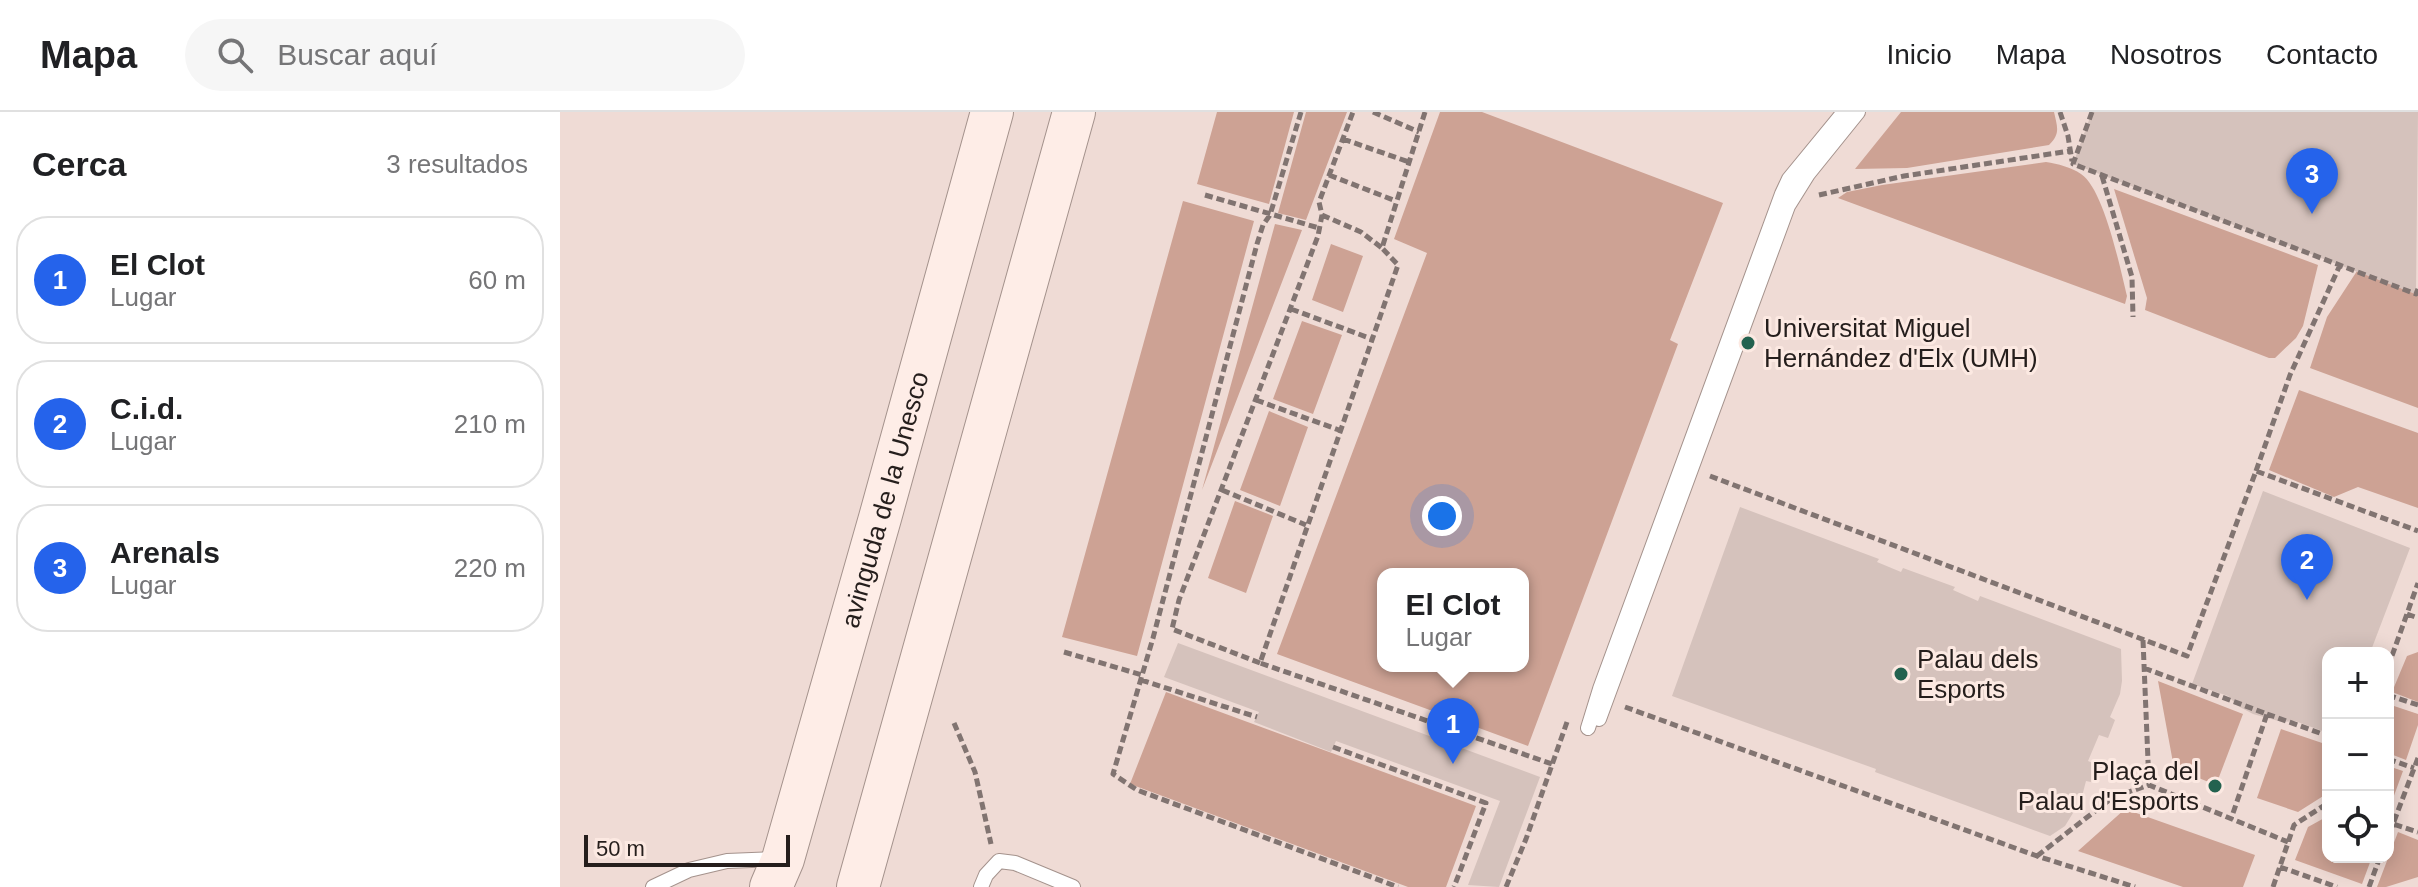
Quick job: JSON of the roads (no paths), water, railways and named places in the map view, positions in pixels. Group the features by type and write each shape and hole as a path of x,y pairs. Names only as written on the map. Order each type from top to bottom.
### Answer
{"main road":[{"name":"avinguda de la Unesco","path":"777,873 885,503 992,112"},
{"path":"858,887 1074,112"}],"lane":[{"path":"1844,112 1789,179 1782,194 1600,689 1593,726 1788,206 1808,174 1858,112"},
{"path":"653,887 689,870 727,861 777,873"},
{"path":"981,887 986,875 999,861 1015,863 1049,882 1073,887"}],"place":[{"name":"Arenals","path":"2312,214"},
{"name":"Universitat Miguel Hernández d'Elx (UMH)","path":"1748,343"},
{"name":"C.i.d.","path":"2307,600"},
{"name":"Palau dels Esports","path":"1901,674"},
{"name":"El Clot","path":"1453,764"},
{"name":"Plaça del Palau d'Esports","path":"2215,786"}]}
